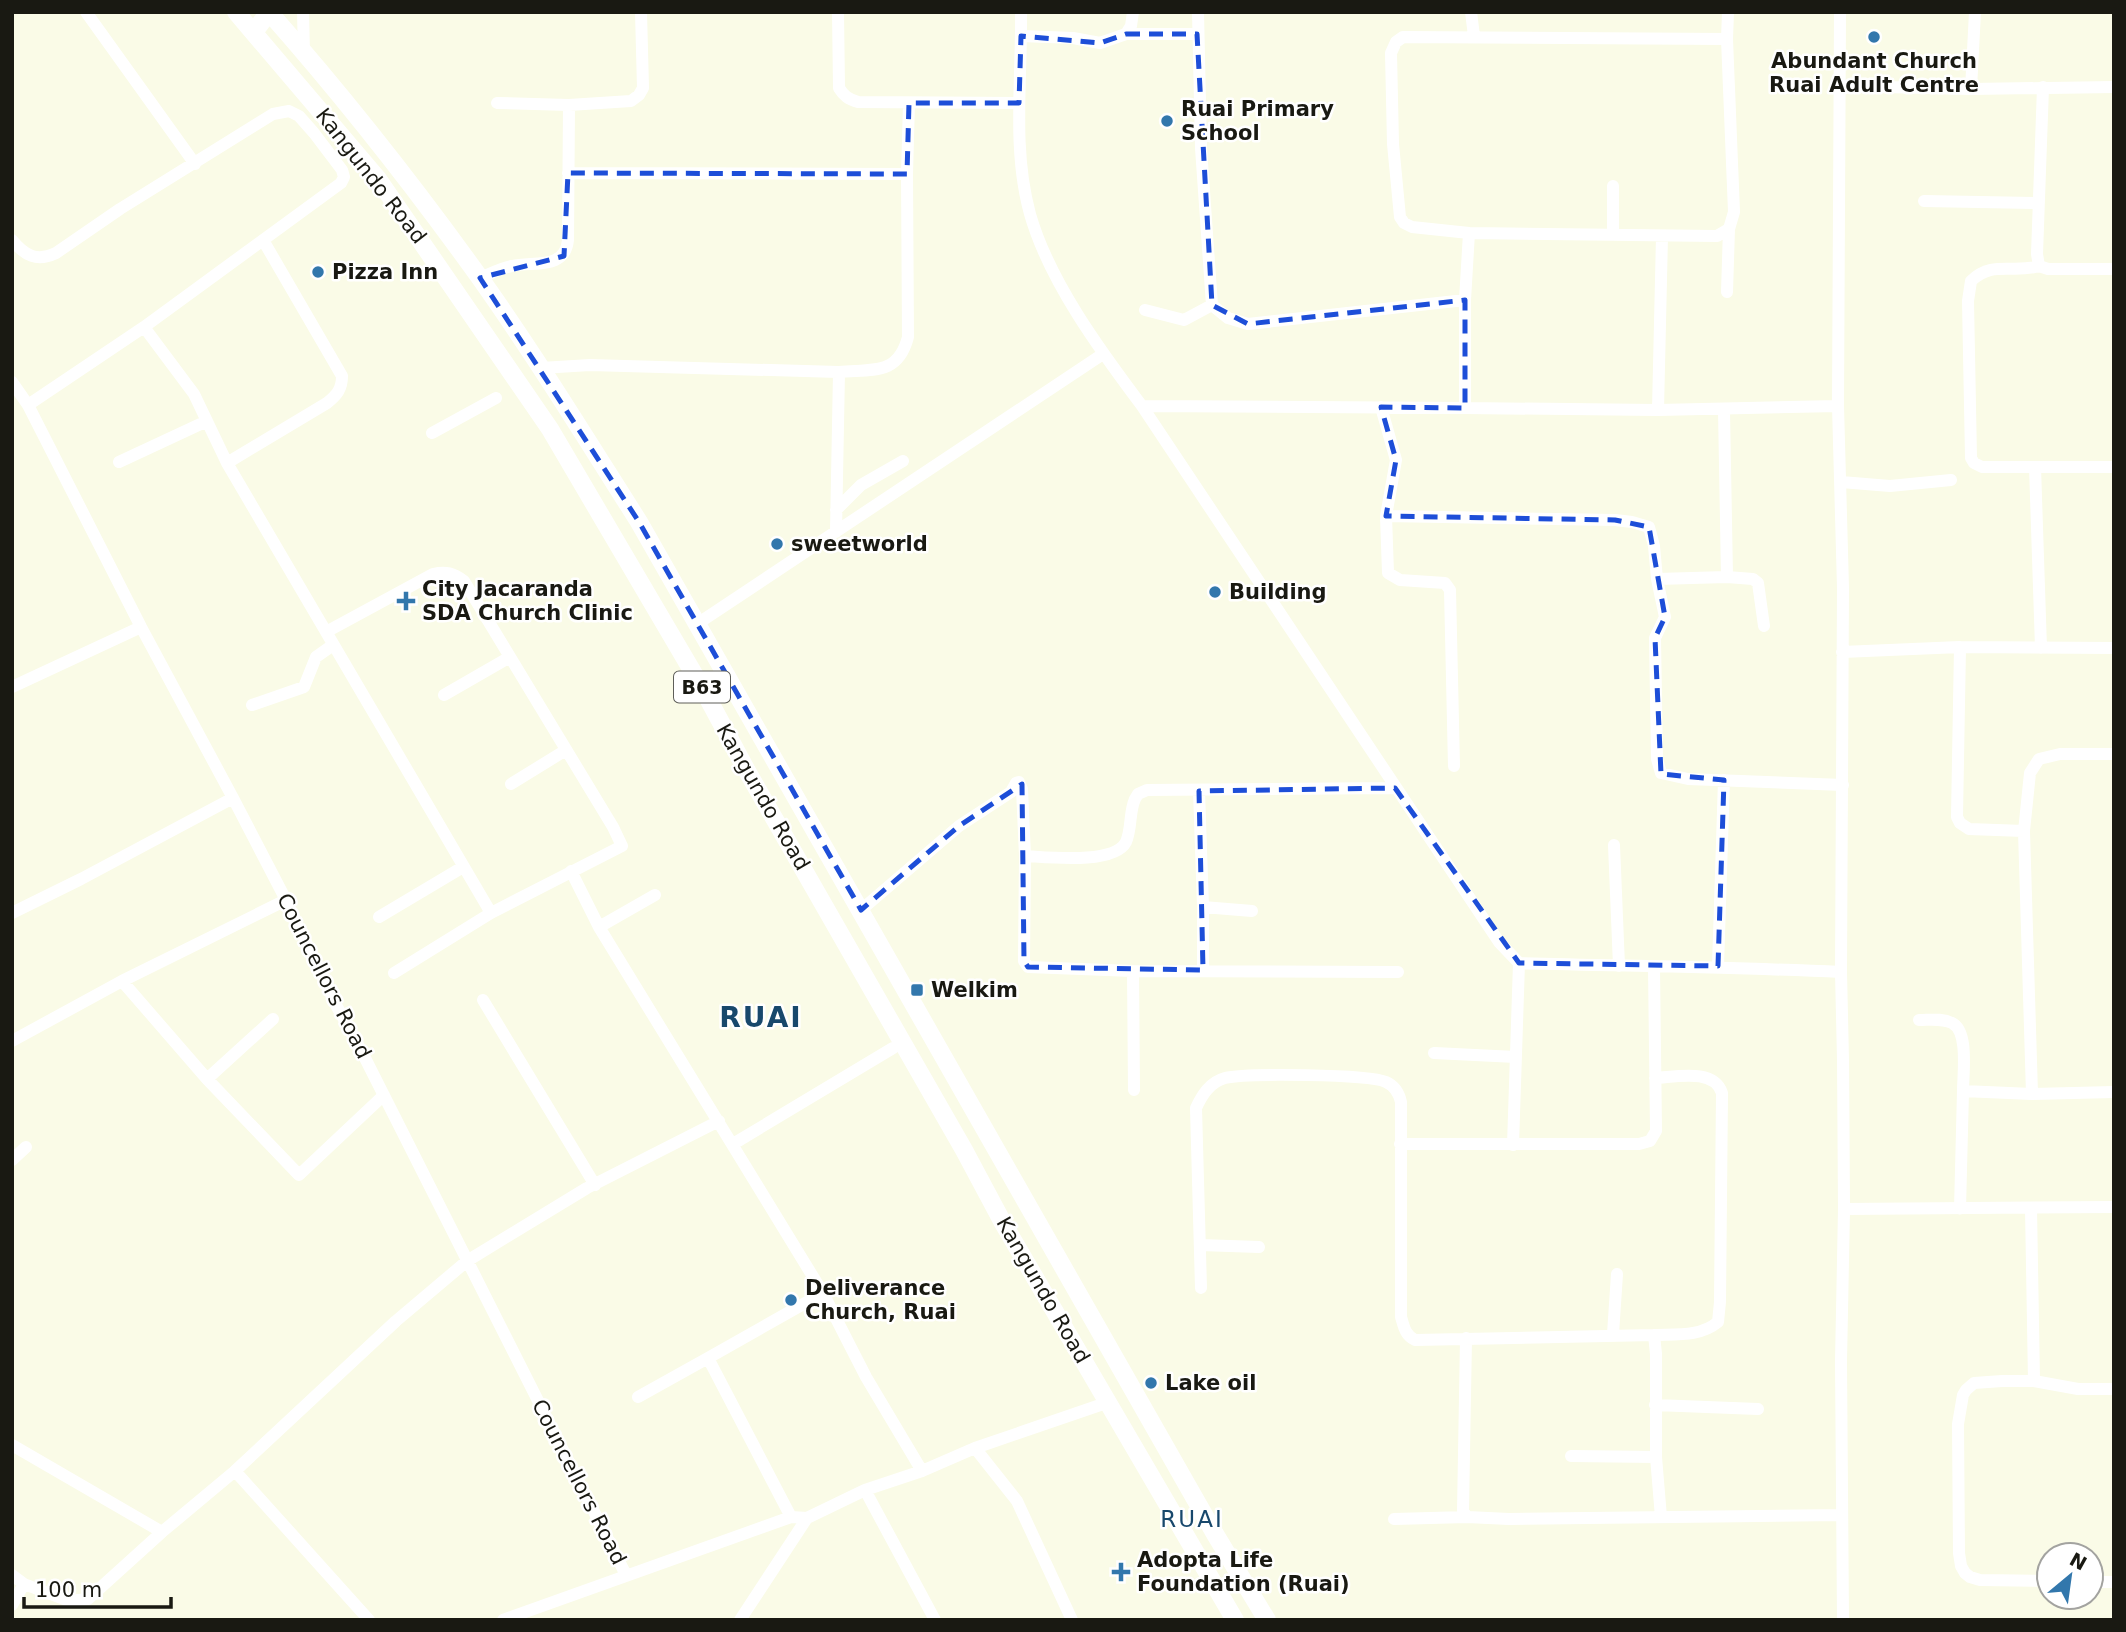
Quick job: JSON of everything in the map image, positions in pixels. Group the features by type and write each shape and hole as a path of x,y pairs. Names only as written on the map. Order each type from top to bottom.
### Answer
{"highway":[{"name":"Kangundo Road","path":"236,12 378,179 550,429 704,691 1003,1223 1109,1402 1232,1619"},
{"name":"Kangundo Road","path":"269,12 396,165 480,278 639,522 1215,1534 1267,1620"},
{"path":"254,32 269,12"},
{"path":"337,130 357,116"},
{"path":"378,179 396,165"}],"street":[{"path":"86,12 195,164"},
{"path":"303,12 304,53"},
{"path":"497,103 569,105 631,101 643,88 641,12"},
{"path":"838,12 838,77 839,88 845,96 858,102 1019,103"},
{"path":"1021,12 1019,103 1022,165 1030,212 1056,276 1103,354 1142,406 1499,942 1519,963 1718,966 1841,972"},
{"path":"1126,34 1131,26 1133,12"},
{"path":"1198,12 1201,148 1212,305 1228,318 1248,324 1465,300"},
{"path":"1471,12 1474,36"},
{"path":"1727,292 1729,229 1734,212 1728,12"},
{"path":"1840,12 1838,406 1843,785 1843,1620"},
{"path":"1971,89 1975,12"},
{"path":"1021,36 1073,38 1100,43 1126,34 1197,34"},
{"path":"1727,39 1403,37 1396,41 1391,53 1393,144 1399,218 1404,223 1412,227 1469,233 1717,236 1729,229"},
{"path":"1840,86 1971,89 2114,86"},
{"path":"2039,265 2036,254 2043,87"},
{"path":"12,240 19,249 37,258 56,253 120,209 272,114 289,111 307,95"},
{"path":"541,368 590,365 839,372 879,369 892,365 901,357 908,337 909,103"},
{"path":"480,278 514,265 548,263 564,256 568,240 569,105"},
{"path":"28,404 144,327 337,187 344,177 342,170 299,116 289,111"},
{"path":"568,173 907,174"},
{"path":"1614,186 1614,235"},
{"path":"1924,201 2038,203"},
{"path":"1465,408 1465,300 1469,233"},
{"path":"1658,410 1662,236"},
{"path":"227,463 327,403 337,394 342,384 342,376 263,240"},
{"path":"2114,269 2048,269 2039,265 2028,269 1988,269 1972,281 1968,301 1971,458 1974,463 1982,467 2114,467"},
{"path":"1145,310 1184,320 1212,305"},
{"path":"144,327 194,394 227,463 491,913"},
{"path":"697,624 1103,354"},
{"path":"836,532 839,372"},
{"name":"Councellors Road","path":"12,382 28,404 141,627 286,900 336,1005 626,1575"},
{"path":"432,433 496,398"},
{"path":"1142,406 1724,410 1838,406"},
{"path":"1381,407 1396,460 1385,516 1388,573 1400,580 1445,583 1450,590 1454,766"},
{"path":"1724,410 1727,577"},
{"path":"119,462 207,421"},
{"path":"836,510 861,485 904,461"},
{"path":"2035,467 2041,648"},
{"path":"1841,482 1890,486 1951,480"},
{"path":"1385,516 1632,522 1649,527 1665,617 1655,638 1657,759 1661,773 1688,779 1843,785"},
{"path":"326,632 433,574 444,571 454,573 464,581 622,846 491,913 394,973"},
{"path":"1657,579 1753,579 1758,583 1761,593 1764,626"},
{"path":"12,687 141,627"},
{"path":"252,705 304,687 316,657 333,645"},
{"path":"1842,652 1960,647 2114,648"},
{"path":"1960,647 1957,817 1969,830 2024,831"},
{"path":"444,695 510,657"},
{"path":"511,784 566,750"},
{"path":"2032,1094 2024,831 2030,773 2039,759 2060,754 2114,754"},
{"path":"1718,966 1724,780"},
{"path":"861,910 959,826 1011,792 1019,782 1022,789 1025,856 1024,961 1027,966 1133,971 1398,972"},
{"path":"1025,856 1068,858 1114,853 1123,848 1127,840 1133,805 1138,794 1147,790 1395,789"},
{"path":"1199,791 1203,970"},
{"path":"12,913 233,798"},
{"path":"1614,845 1619,966"},
{"path":"379,917 463,867"},
{"path":"571,871 599,927 823,1293 866,1377 922,1471"},
{"path":"599,927 655,895"},
{"path":"12,1041 122,981 286,900"},
{"path":"1203,907 1252,911"},
{"path":"1513,1145 1519,963"},
{"path":"1400,1144 1513,1145 1650,1141 1656,1131 1654,967"},
{"path":"1133,971 1134,1090"},
{"path":"122,981 207,1079 299,1175 384,1095"},
{"path":"484,1000 595,1185"},
{"path":"207,1079 273,1019"},
{"path":"1919,1020 1952,1023 1958,1027 1963,1037 1960,1209"},
{"path":"733,1144 892,1048"},
{"path":"1434,1053 1516,1057"},
{"path":"1201,1288 1196,1108 1202,1094 1215,1083 1232,1077 1367,1078 1394,1086 1401,1102 1401,1317 1409,1337 1415,1340 1654,1335 1709,1330 1718,1322 1720,1302 1722,1093 1719,1085 1711,1078 1655,1078"},
{"path":"1963,1091 2032,1094 2114,1092"},
{"path":"12,1575 24,1584 69,1601 88,1599 235,1471 396,1321 467,1261 587,1188 719,1121"},
{"path":"12,1160 26,1147"},
{"path":"1844,1209 2114,1207"},
{"path":"2031,1208 2034,1381"},
{"path":"1200,1245 1259,1247"},
{"path":"1613,1335 1617,1274"},
{"path":"638,1397 823,1293"},
{"path":"1654,1335 1656,1457 1661,1517"},
{"path":"1466,1338 1463,1511 1468,1517"},
{"path":"708,1358 792,1517"},
{"path":"2035,1581 1970,1577 1961,1566 1958,1424 1963,1395 1970,1385 1981,1381 2034,1381 2114,1390"},
{"path":"503,1620 792,1517 807,1518 865,1490 922,1471 975,1448 1109,1402"},
{"path":"1655,1405 1758,1409"},
{"path":"12,1445 162,1532"},
{"path":"975,1448 1017,1501 1072,1620"},
{"path":"1571,1456 1656,1457"},
{"path":"235,1471 369,1620"},
{"path":"865,1490 935,1620"},
{"path":"1394,1519 1842,1516"},
{"path":"740,1620 807,1518"},
{"path":"12,1605 24,1584"}],"highlighted area":[{"path":"1126,34 1197,34 1212,305 1248,324 1465,300 1465,408 1381,407 1396,460 1386,516 1615,520 1649,527 1665,617 1655,638 1661,774 1724,780 1718,966 1519,963 1395,788 1199,791 1203,970 1028,967 1024,961 1022,784 959,826 861,910 639,522 480,278 564,256 568,173 907,174 909,103 1019,103 1021,36 1100,43"}],"place":[{"name":"Abundant Church Ruai Adult Centre","path":"1874,37"},
{"name":"Ruai Primary School","path":"1167,121"},
{"name":"Pizza Inn","path":"318,272"},
{"name":"sweetworld","path":"777,544"},
{"name":"Building","path":"1215,592"},
{"name":"City Jacaranda SDA Church Clinic","path":"406,601"},
{"name":"Welkim","path":"917,990"},
{"name":"Deliverance Church, Ruai","path":"791,1300"},
{"name":"Lake oil","path":"1151,1383"},
{"name":"Adopta Life Foundation (Ruai)","path":"1121,1572"}],"district":[{"name":"RUAI","path":"761,1017"},
{"name":"RUAI","path":"1192,1519"}]}
